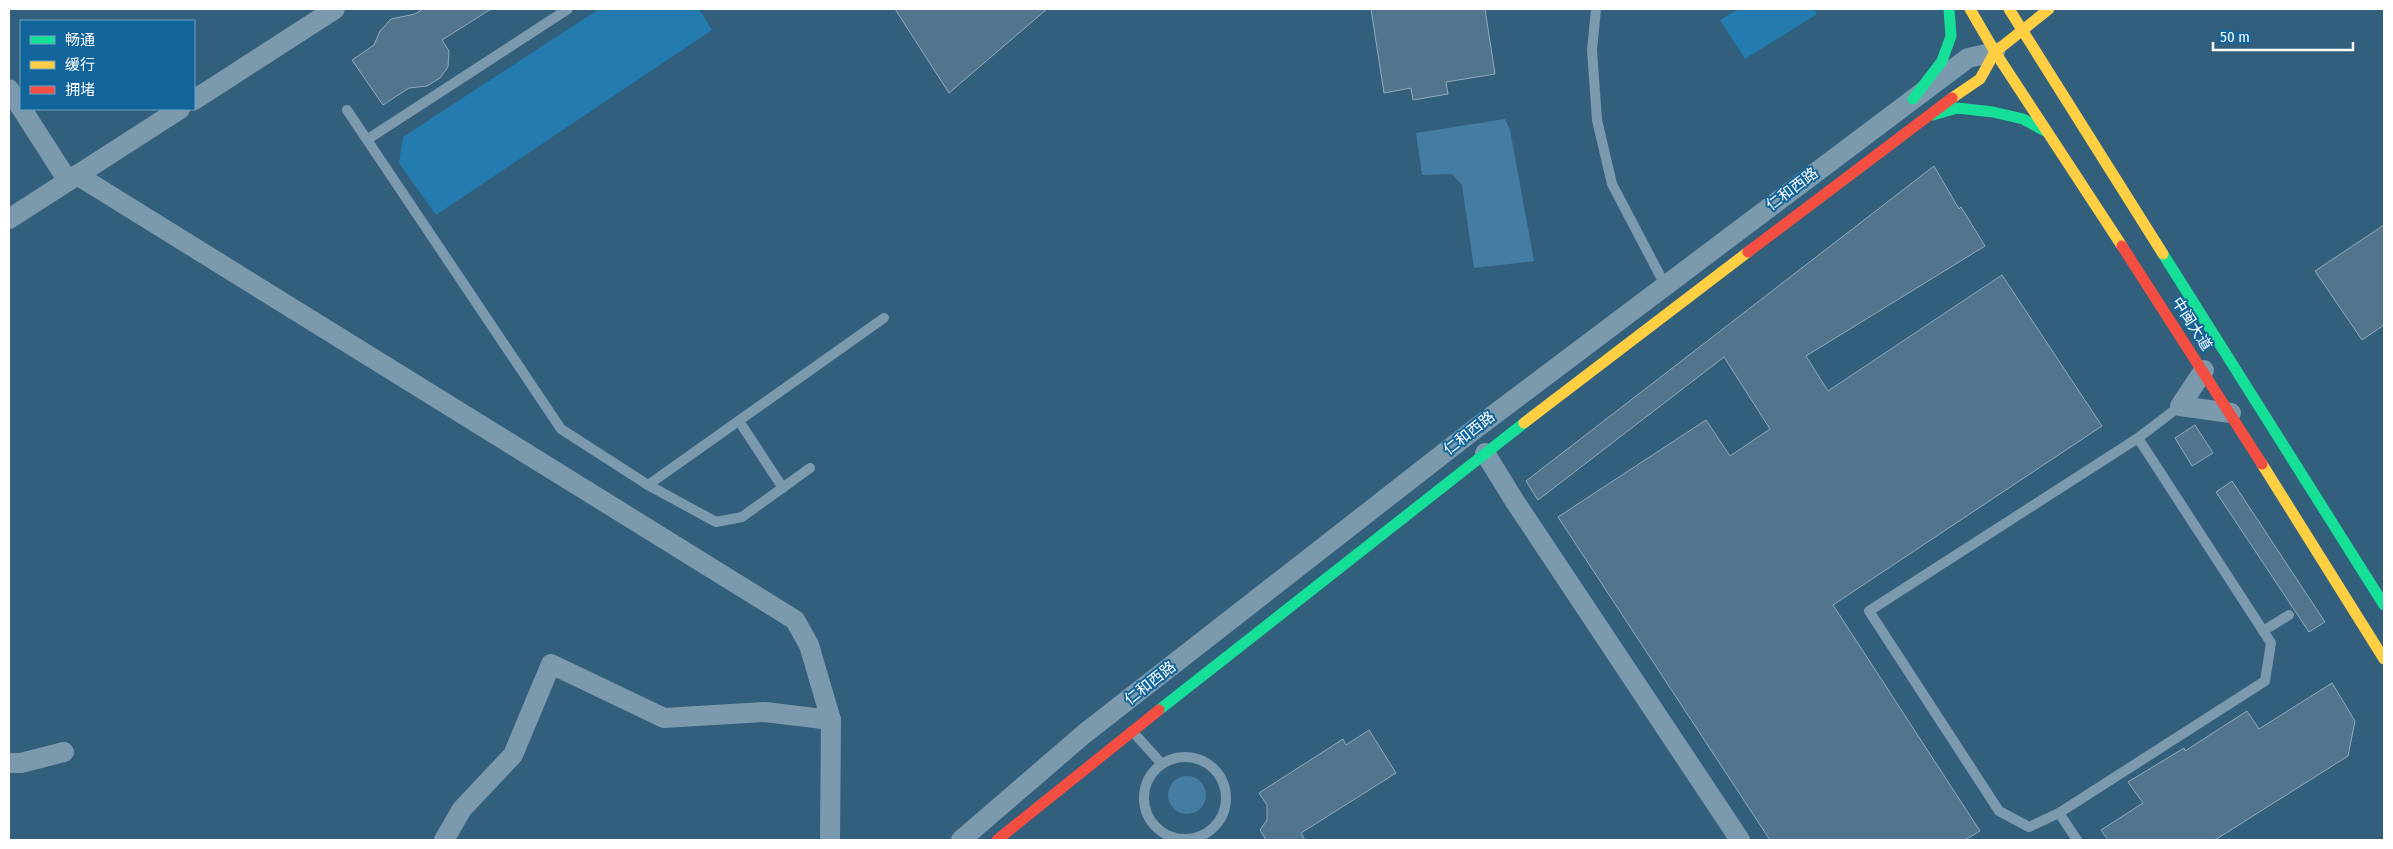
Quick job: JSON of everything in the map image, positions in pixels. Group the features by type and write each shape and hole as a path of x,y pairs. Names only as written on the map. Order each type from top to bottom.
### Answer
{"main road":[{"path":"1913,99 1942,61 1951,36 1949,9"},
{"name":"中闽大道","path":"1970,9 1995,52 2204,370 2384,659"},
{"name":"中闽大道","path":"2009,9 2384,605"},
{"name":"仁和西路","path":"997,840 1132,731 1485,453 1924,117 1980,79 1995,52 2049,9"},
{"path":"1924,117 1957,108 1992,112 2023,119 2047,132"}],"street":[{"path":"195,99 335,9"},
{"name":"仁和西路","path":"960,840 1084,734 1471,432 1968,58 1995,52"},
{"path":"9,90 20,105"},
{"path":"23,110 72,178 795,620 810,645 831,720 830,840"},
{"path":"9,219 178,110"},
{"path":"2204,370 2180,406 2230,413"},
{"path":"1485,453 1519,508 1740,840"},
{"path":"444,840 462,809 513,755 551,664 664,718 765,712 831,720"},
{"path":"1084,734 1104,754"},
{"path":"9,762 21,763 64,752"}],"lane":[{"path":"368,139 568,9"},
{"path":"1596,9 1592,50 1597,120 1612,184 1665,285"},
{"path":"347,110 561,429 648,485 716,522 742,517 810,468"},
{"path":"648,485 884,318"},
{"path":"2138,438 2271,643 2266,681 2059,813 2028,827 1999,811 1869,612 2138,438 2180,406"},
{"path":"739,421 783,488"},
{"path":"2263,631 2289,615"},
{"path":"1132,731 1162,764"},
{"path":"1178,757 1192,757 1205,762 1216,771 1224,783 1226,797 1224,812 1209,837 1181,840 1157,830 1149,819 1144,807 1143,794 1147,782 1154,771 1162,764 1178,757"},
{"path":"2059,813 2077,840"}],"shaded area":[{"path":"599,9 699,9 712,30 436,215 399,163 403,137"},
{"path":"1738,9 1813,9 1817,14 1745,59 1720,20"},
{"path":"1505,119 1510,130 1534,261 1474,268 1462,185 1452,174 1422,175 1416,133"},
{"path":"1187,776 1194,777 1200,782 1205,788 1205,802 1200,808 1194,813 1187,814 1180,813 1174,808 1169,802 1168,795 1169,788 1174,782 1180,777"}],"building":[{"path":"423,9 491,9 442,40 449,51 448,67 440,78 427,86 409,88 383,105 352,60 374,45 380,31 391,19 415,14"},
{"path":"895,9 1047,9 949,93"},
{"path":"1371,9 1485,9 1495,74 1446,82 1448,94 1413,100 1411,88 1384,93"},
{"path":"1934,166 1959,209 1961,207 1985,246 1806,356 1828,391 2002,275 2102,426 1833,605 1980,831 1965,840 1770,840 1558,517 1706,420 1730,456 1770,429 1724,357 1538,500 1526,481"},
{"path":"2384,225 2384,325 2362,340 2315,271"},
{"path":"2195,425 2213,453 2192,466 2175,438"},
{"path":"2232,481 2325,622 2309,632 2216,492"},
{"path":"2332,683 2355,721 2348,756 2215,840 2108,840 2101,830 2143,803 2128,782 2184,748 2185,751 2247,711 2259,729"},
{"path":"1369,730 1396,773 1301,833 1305,840 1266,840 1260,830 1267,820 1267,805 1259,793 1343,739 1346,745"}],"traffic: fast":[{"path":"1913,99 1942,61 1951,36 1949,9"},
{"path":"1933,115 1957,108 1993,112 2023,119 2047,132"},
{"path":"2163,254 2384,605"},
{"path":"1159,710 1524,423"}],"traffic: slow":[{"path":"1970,9 1995,52 2122,246"},
{"path":"2009,9 2163,254"},
{"path":"1952,98 1980,79 1995,52 2049,9"},
{"path":"1524,423 1748,252"},
{"path":"2262,464 2384,659"}],"traffic: jam":[{"path":"1748,252 1952,98"},
{"path":"2122,246 2262,464"},
{"path":"997,840 1159,710"}]}
